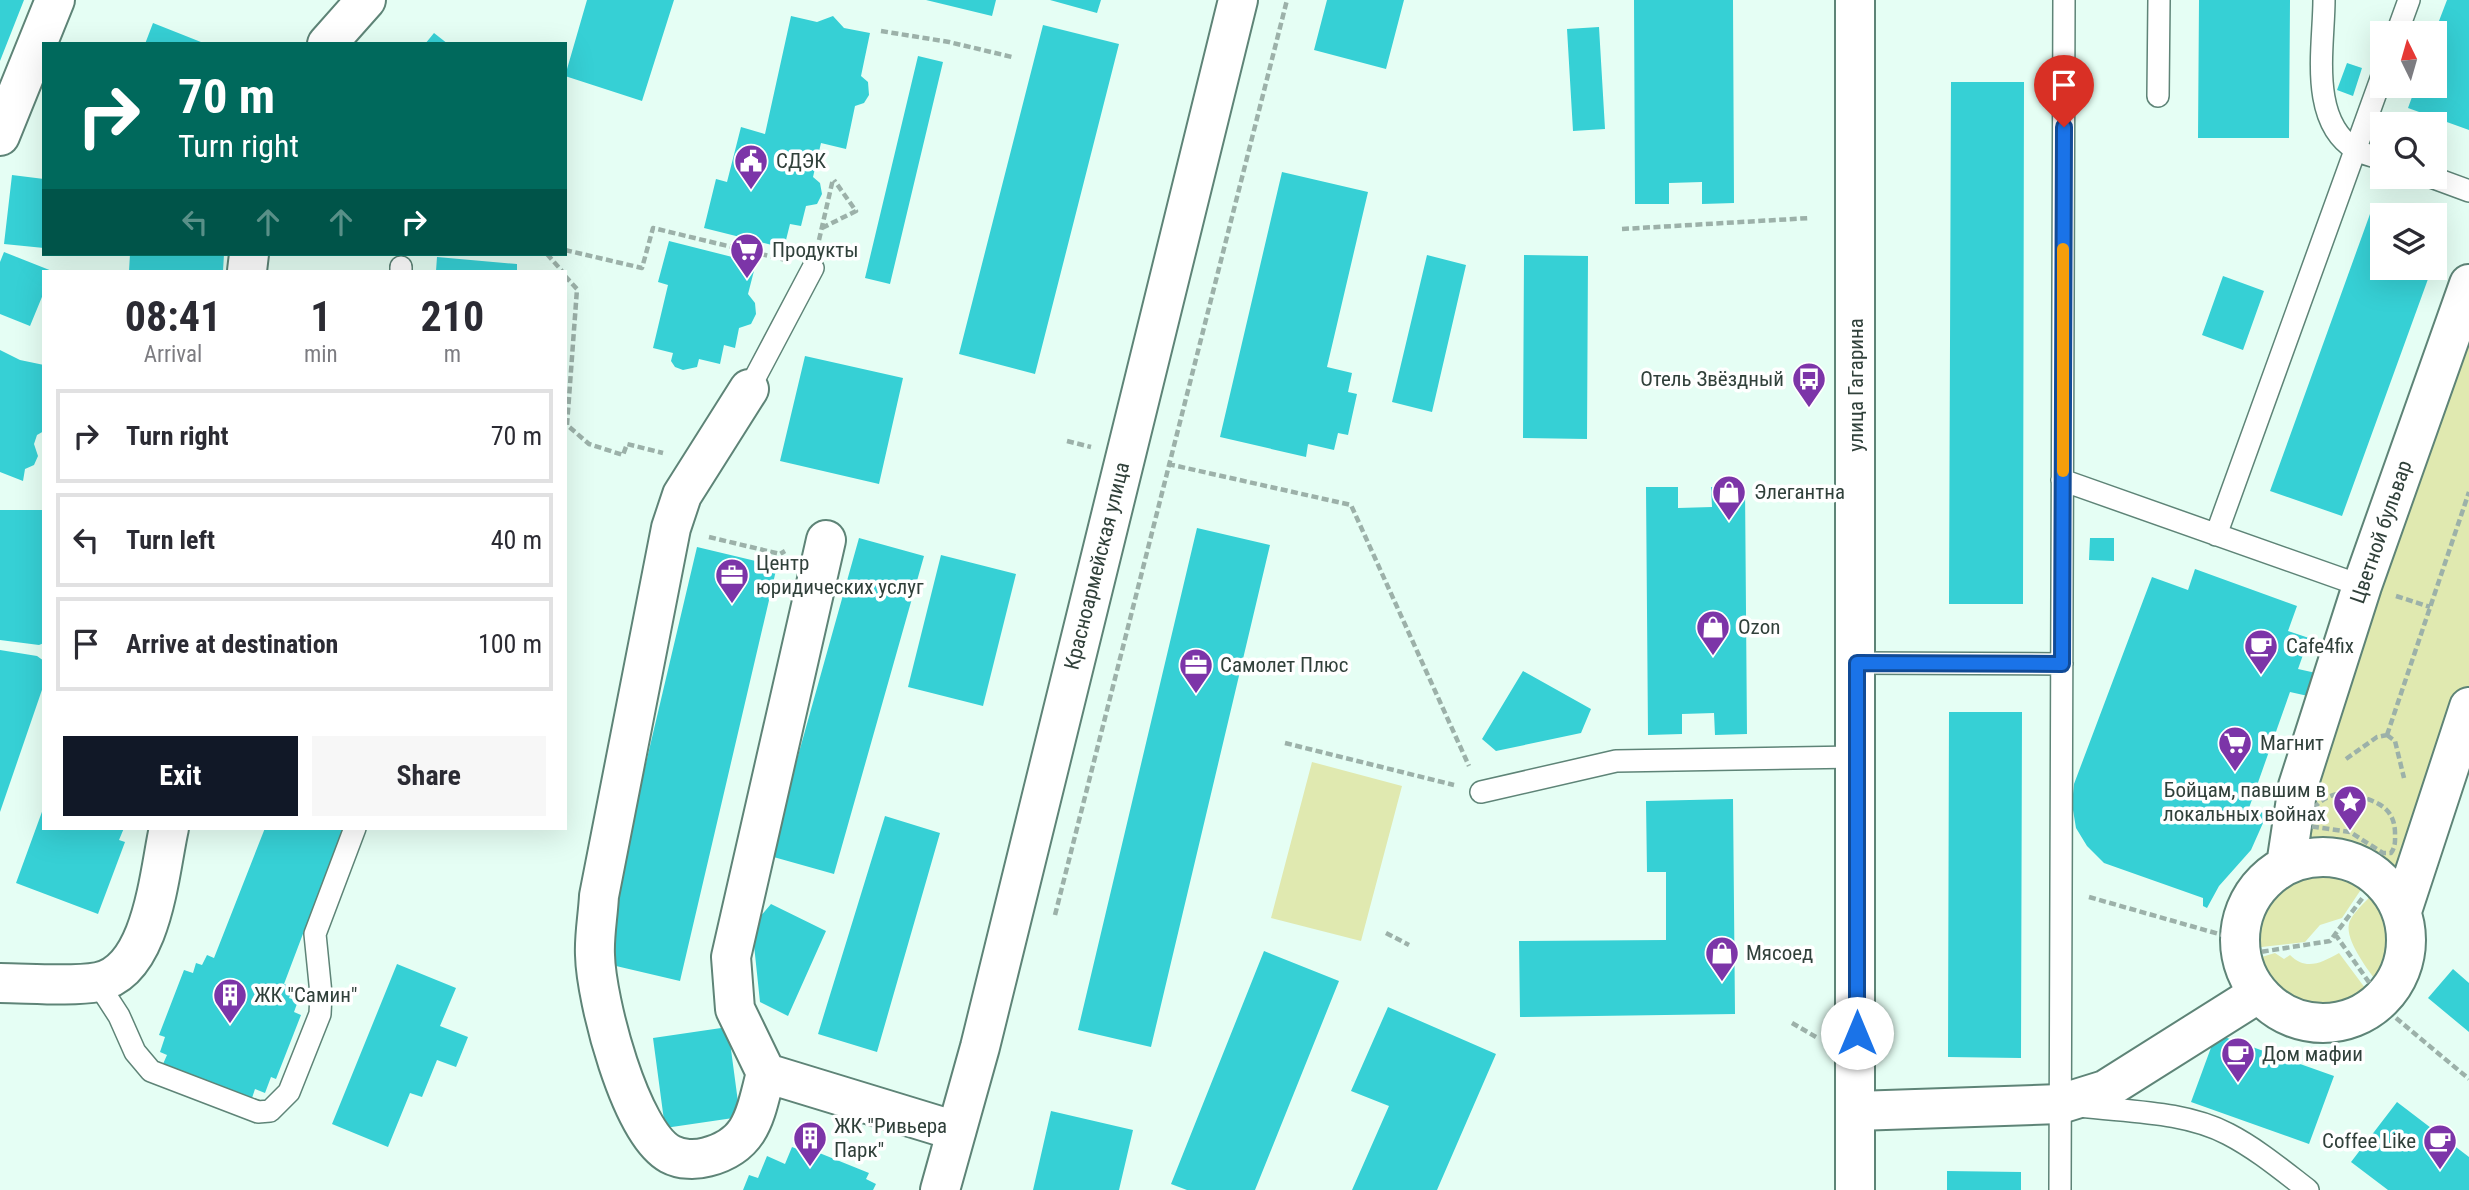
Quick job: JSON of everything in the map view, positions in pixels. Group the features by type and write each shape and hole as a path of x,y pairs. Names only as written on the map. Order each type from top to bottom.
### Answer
{"street":[{"path":"0,135 55,0"},
{"path":"329,42 366,0"},
{"name":"Красноармейская улица","path":"940,1190 983,1033 1238,0"},
{"name":"улица Гагарина","path":"1855,0 1855,1190"},
{"name":"Цветной бульвар","path":"2286,865 2298,786 2362,586 2469,284"},
{"path":"749,389 682,495 671,528 600,896 595,954 599,994 609,1037 645,1128 671,1155 702,1158 726,1152 741,1140 751,1125 766,1073 734,1009 731,957 826,540"},
{"path":"2402,911 2469,707"},
{"path":"0,983 97,982 113,976 130,961 146,932 169,830"},
{"path":"2332,857 2354,862 2377,877 2390,891 2402,911 2406,935 2404,960 2394,983 2378,1002 2356,1017 2329,1023 2303,1021 2278,1010 2259,993 2245,970 2240,948 2242,917 2252,896 2267,878 2286,865 2308,858 2332,857"},
{"path":"1856,1111 2060,1104 2105,1090 2259,993"},
{"path":"766,1073 956,1131"}],"lane":[{"path":"2060,1190 2064,0"},
{"path":"2158,96 2159,0"},
{"path":"2324,0 2324,94 2327,117 2355,149 2370,155"},
{"path":"2401,21 2409,0"},
{"path":"2216,535 2374,98"},
{"path":"2447,183 2469,191"},
{"path":"749,389 813,268"},
{"path":"2062,480 2362,586"},
{"path":"1857,663 2062,664"},
{"path":"1481,792 1616,761 1856,757"},
{"path":"97,982 118,1016 135,1052 151,1071 258,1112 270,1111 289,1092 320,1014 321,994 315,934 354,830"},
{"path":"2060,1104 2186,1119 2236,1139 2308,1190"}],"path":[{"path":"1052,927 1287,0"},
{"path":"881,31 949,42 1012,57"},
{"path":"567,250 642,268 653,228 813,268 833,179 856,211 822,228"},
{"path":"1622,229 1811,218"},
{"path":"549,256 561,270"},
{"path":"567,278 577,289 567,425 589,444 624,455 626,444 701,464"},
{"path":"1169,464 1351,505 1481,792"},
{"path":"2402,789 2404,777 2395,741 2387,735 2469,492"},
{"path":"671,528 780,554"},
{"path":"1285,743 1481,792"},
{"path":"2395,837 2395,825 2385,806 2347,793 2332,794 2322,800 2305,818 2308,825 2350,832 2387,854 2394,850 2399,813"},
{"path":"2061,889 2240,948 2330,941 2365,895"},
{"path":"1386,933 1409,945"},
{"path":"2335,934 2373,988"},
{"path":"2396,1018 2469,1079"},
{"path":"1792,1023 1815,1037"}],"green space":[{"path":"2469,284 2469,707 2390,891 2367,872 2342,861 2316,859 2286,865"},
{"path":"1312,762 1402,786 1361,941 1271,918"},
{"path":"2309,870 2338,873 2364,885 2342,918 2320,925 2305,942 2253,948 2255,921 2266,899 2285,882"},
{"path":"2372,894 2384,915 2390,938 2388,960 2377,982 2358,954 2349,931 2353,916"},
{"path":"2275,953 2284,959 2290,955 2302,963 2314,964 2339,953 2368,992 2334,1008 2303,1007 2276,990 2255,959"}],"building":[{"path":"0,0 24,0 0,61"},
{"path":"587,0 674,0 642,101 567,77"},
{"path":"926,0 996,0 992,16"},
{"path":"1050,0 1101,0 1097,13"},
{"path":"1327,0 1404,0 1386,69 1314,50"},
{"path":"1634,0 1733,0 1734,203 1702,204 1702,182 1669,183 1669,204 1635,204"},
{"path":"2199,0 2290,0 2289,138 2198,138"},
{"path":"2447,0 2469,0 2469,130 2447,122 2447,112 2419,112 2408,108 2412,98 2447,98 2447,21 2439,21"},
{"path":"791,16 817,22 833,16 844,28 870,33 861,76 868,82 869,95 864,103 855,106 846,149 821,143 813,177 820,183 822,194 817,204 806,206 801,226 790,224 784,248 704,228 716,179 727,182 741,127 765,134"},
{"path":"153,23 201,42 146,42"},
{"path":"1043,25 1119,44 1035,374 959,354"},
{"path":"1599,27 1605,129 1573,131 1567,29"},
{"path":"434,33 445,42 427,42"},
{"path":"918,56 943,62 890,284 865,278"},
{"path":"2347,63 2362,68 2353,96 2337,90"},
{"path":"1951,82 2024,82 2023,604 1949,604"},
{"path":"1282,172 1368,192 1327,367 1352,373 1348,392 1357,394 1348,435 1338,433 1334,450 1308,444 1306,457 1220,437"},
{"path":"12,175 42,179 42,248 4,244"},
{"path":"2370,214 2370,280 2428,280 2342,516 2270,491"},
{"path":"669,241 756,263 748,294 755,303 756,314 751,324 739,328 735,348 724,345 720,364 699,359 697,367 683,370 675,367 671,361 673,353 653,348 668,285 658,282"},
{"path":"4,252 49,270 42,270 42,297 30,326 0,314 0,262"},
{"path":"1427,255 1466,265 1432,412 1392,402"},
{"path":"1524,255 1588,256 1587,439 1523,438"},
{"path":"130,256 224,256 223,270 129,270"},
{"path":"437,257 517,264 517,270 436,270"},
{"path":"2223,276 2264,291 2243,350 2202,335"},
{"path":"0,350 20,360 42,365 42,432 37,435 34,444 38,456 34,465 25,469 23,481 0,472"},
{"path":"805,356 903,378 879,484 780,461"},
{"path":"1745,486 1747,734 1715,735 1714,713 1682,714 1682,734 1648,735 1646,487 1678,487 1678,508 1712,507 1711,487"},
{"path":"0,510 42,510 42,644 0,640"},
{"path":"1197,528 1270,545 1151,1047 1078,1030"},
{"path":"859,538 924,556 834,874 770,856"},
{"path":"2090,538 2114,538 2114,561 2089,560"},
{"path":"697,547 777,566 680,981 599,962"},
{"path":"941,555 1016,574 983,706 908,687"},
{"path":"2195,569 2297,606 2288,631 2309,638 2298,669 2316,673 2308,696 2290,692 2249,808 2267,814 2251,850 2219,886 2207,908 2203,906 2203,898 2104,863 2087,846 2076,828 2072,804 2074,784 2152,577 2188,590"},
{"path":"0,650 37,656 42,660 42,690 0,812"},
{"path":"1523,671 1591,709 1581,733 1496,751 1482,739"},
{"path":"1949,712 2022,712 2021,1058 1948,1057"},
{"path":"1733,799 1735,1014 1520,1017 1519,941 1666,940 1666,872 1647,872 1646,801"},
{"path":"42,812 42,830 123,830 119,840 125,842 98,914 16,883"},
{"path":"885,816 940,833 877,1052 818,1034"},
{"path":"264,830 342,830 284,984 293,987 289,998 298,1001 294,1012 301,1015 276,1079 271,1077 265,1093 255,1089 252,1098 241,1094 239,1099 169,1073 171,1067 163,1064 167,1055 160,1052 165,1037 159,1035 184,970 193,973 196,963 202,965 207,955 214,958"},
{"path":"771,904 826,931 788,1016 760,1002 752,926"},
{"path":"1264,951 1339,981 1255,1190 1187,1190 1171,1184"},
{"path":"397,964 456,988 440,1026 468,1037 456,1067 437,1060 422,1097 410,1093 388,1147 332,1124"},
{"path":"2453,969 2469,983 2469,1032 2428,998"},
{"path":"1388,1007 1496,1054 1437,1190 1352,1190 1389,1106 1351,1091"},
{"path":"728,1027 740,1117 665,1128 653,1038"},
{"path":"2216,1034 2334,1076 2309,1144 2191,1102"},
{"path":"2397,1102 2469,1157 2469,1190 2388,1190 2351,1162"},
{"path":"1051,1111 1133,1130 1119,1190 1033,1190"},
{"name":"ЖК \"Ривьера Парк\"","path":"792,1147 805,1152 807,1148 869,1173 866,1179 876,1184 873,1190 743,1190 749,1175 758,1178 767,1156 785,1164"},
{"path":"1947,1171 2021,1172 2021,1190 1947,1190"}],"slow traffic":[{"path":"2063,249 2063,471"}],"place":[{"name":"СДЭК","path":"751,191"},
{"name":"Продукты","path":"747,280"},
{"name":"Отель Звёздный","path":"1809,409"},
{"name":"Элегантна","path":"1729,522"},
{"name":"Центр юридических услуг","path":"732,605"},
{"name":"Ozon","path":"1713,657"},
{"name":"Cafe4fix","path":"2261,676"},
{"name":"Самолет Плюс","path":"1196,695"},
{"name":"Магнит","path":"2235,773"},
{"name":"Бойцам, павшим в локальных войнах","path":"2350,832"},
{"name":"Мясоед","path":"1722,983"},
{"name":"ЖК \"Самин\"","path":"230,1025"},
{"name":"Дом мафии","path":"2238,1084"},
{"name":"ЖК \"Ривьера Парк\"","path":"810,1168"},
{"name":"Coffee Like","path":"2440,1171"}],"route":[{"path":"1857,1033 1857,663 2062,664 2064,127"}]}
